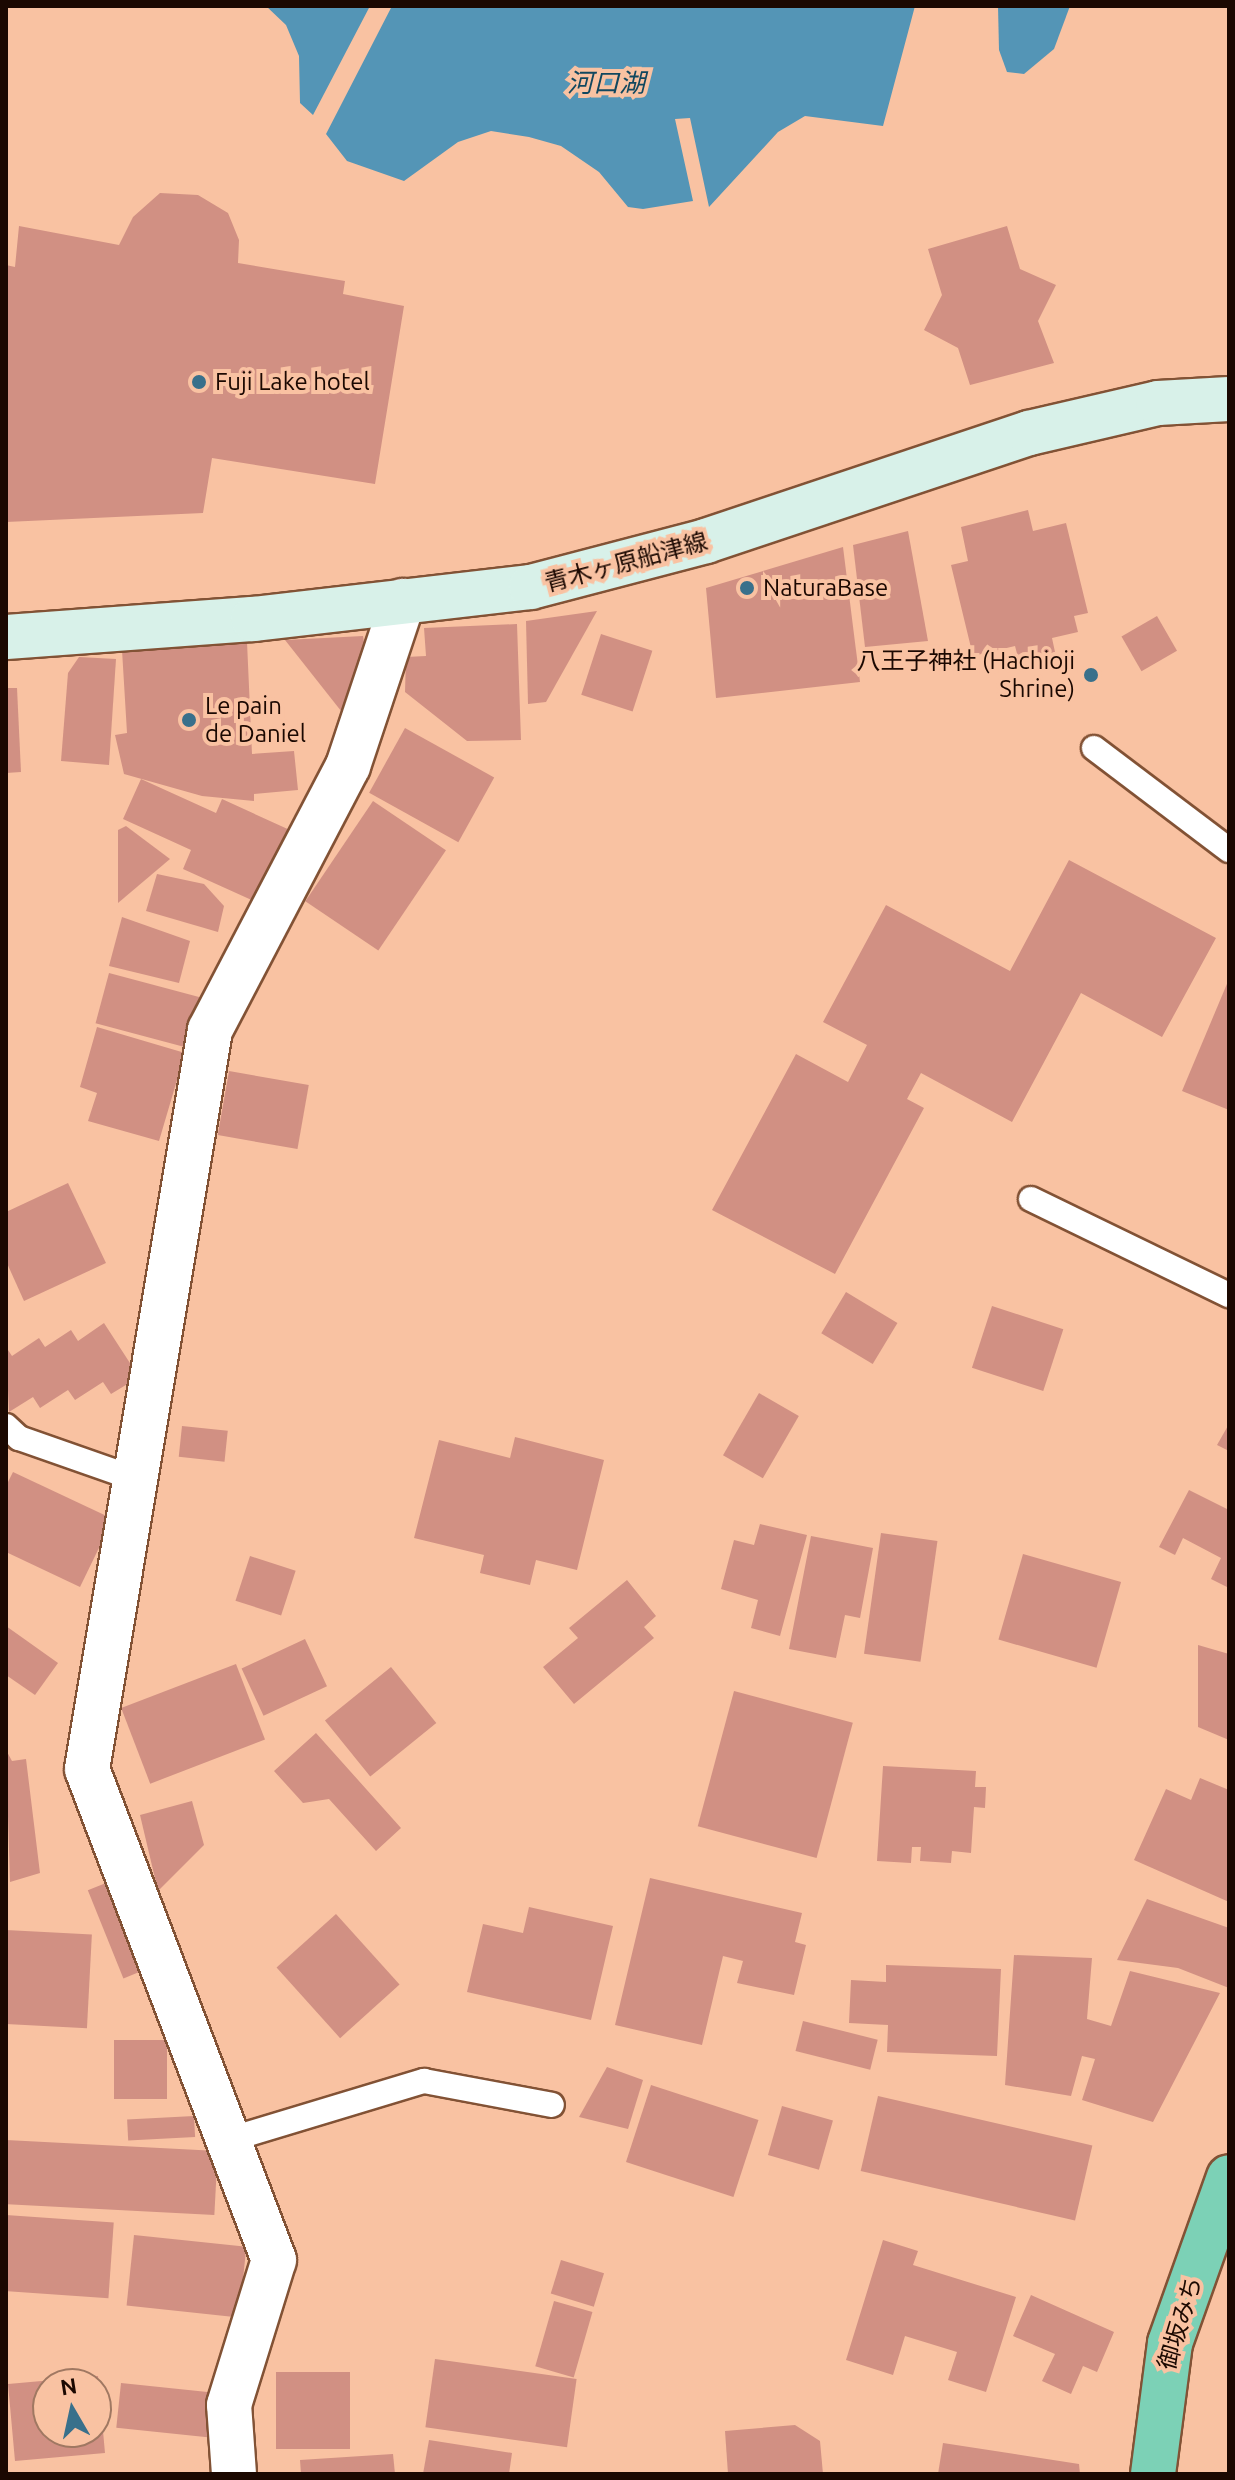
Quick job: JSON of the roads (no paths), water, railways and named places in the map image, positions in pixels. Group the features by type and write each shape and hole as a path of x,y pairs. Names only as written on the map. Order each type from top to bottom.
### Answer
{"highway":[{"name":"御坂みち","path":"1153,2474 1170,2343 1229,2177"}],"main road":[{"name":"青木ヶ原船津線","path":"6,637 531,587 706,541 1029,433 1158,403 1229,399"}],"street":[{"path":"234,2474 229,2405 274,2260 87,1769 210,1030 348,766 403,601"}],"lane":[{"path":"1094,748 1229,850"},
{"path":"1031,1199 1229,1295"},
{"path":"6,1426 19,1438 136,1479"},
{"path":"228,2140 424,2081 552,2105"}],"water":[{"path":"266,6 370,6 313,115 300,103 299,56 286,25"},
{"name":"河口湖","path":"392,6 915,6 883,126 805,116 778,132 709,207 690,118 675,119 693,201 643,209 628,207 599,172 561,146 529,137 491,131 458,142 404,181 347,161 326,134"},
{"path":"998,6 1070,6 1054,49 1024,74 1007,72 999,50"}],"place":[{"name":"Fuji Lake hotel","path":"199,382"},
{"name":"NaturaBase","path":"747,588"},
{"name":"八王子神社 (Hachioji Shrine)","path":"1091,675"},
{"name":"Le pain de Daniel","path":"189,720"}]}
